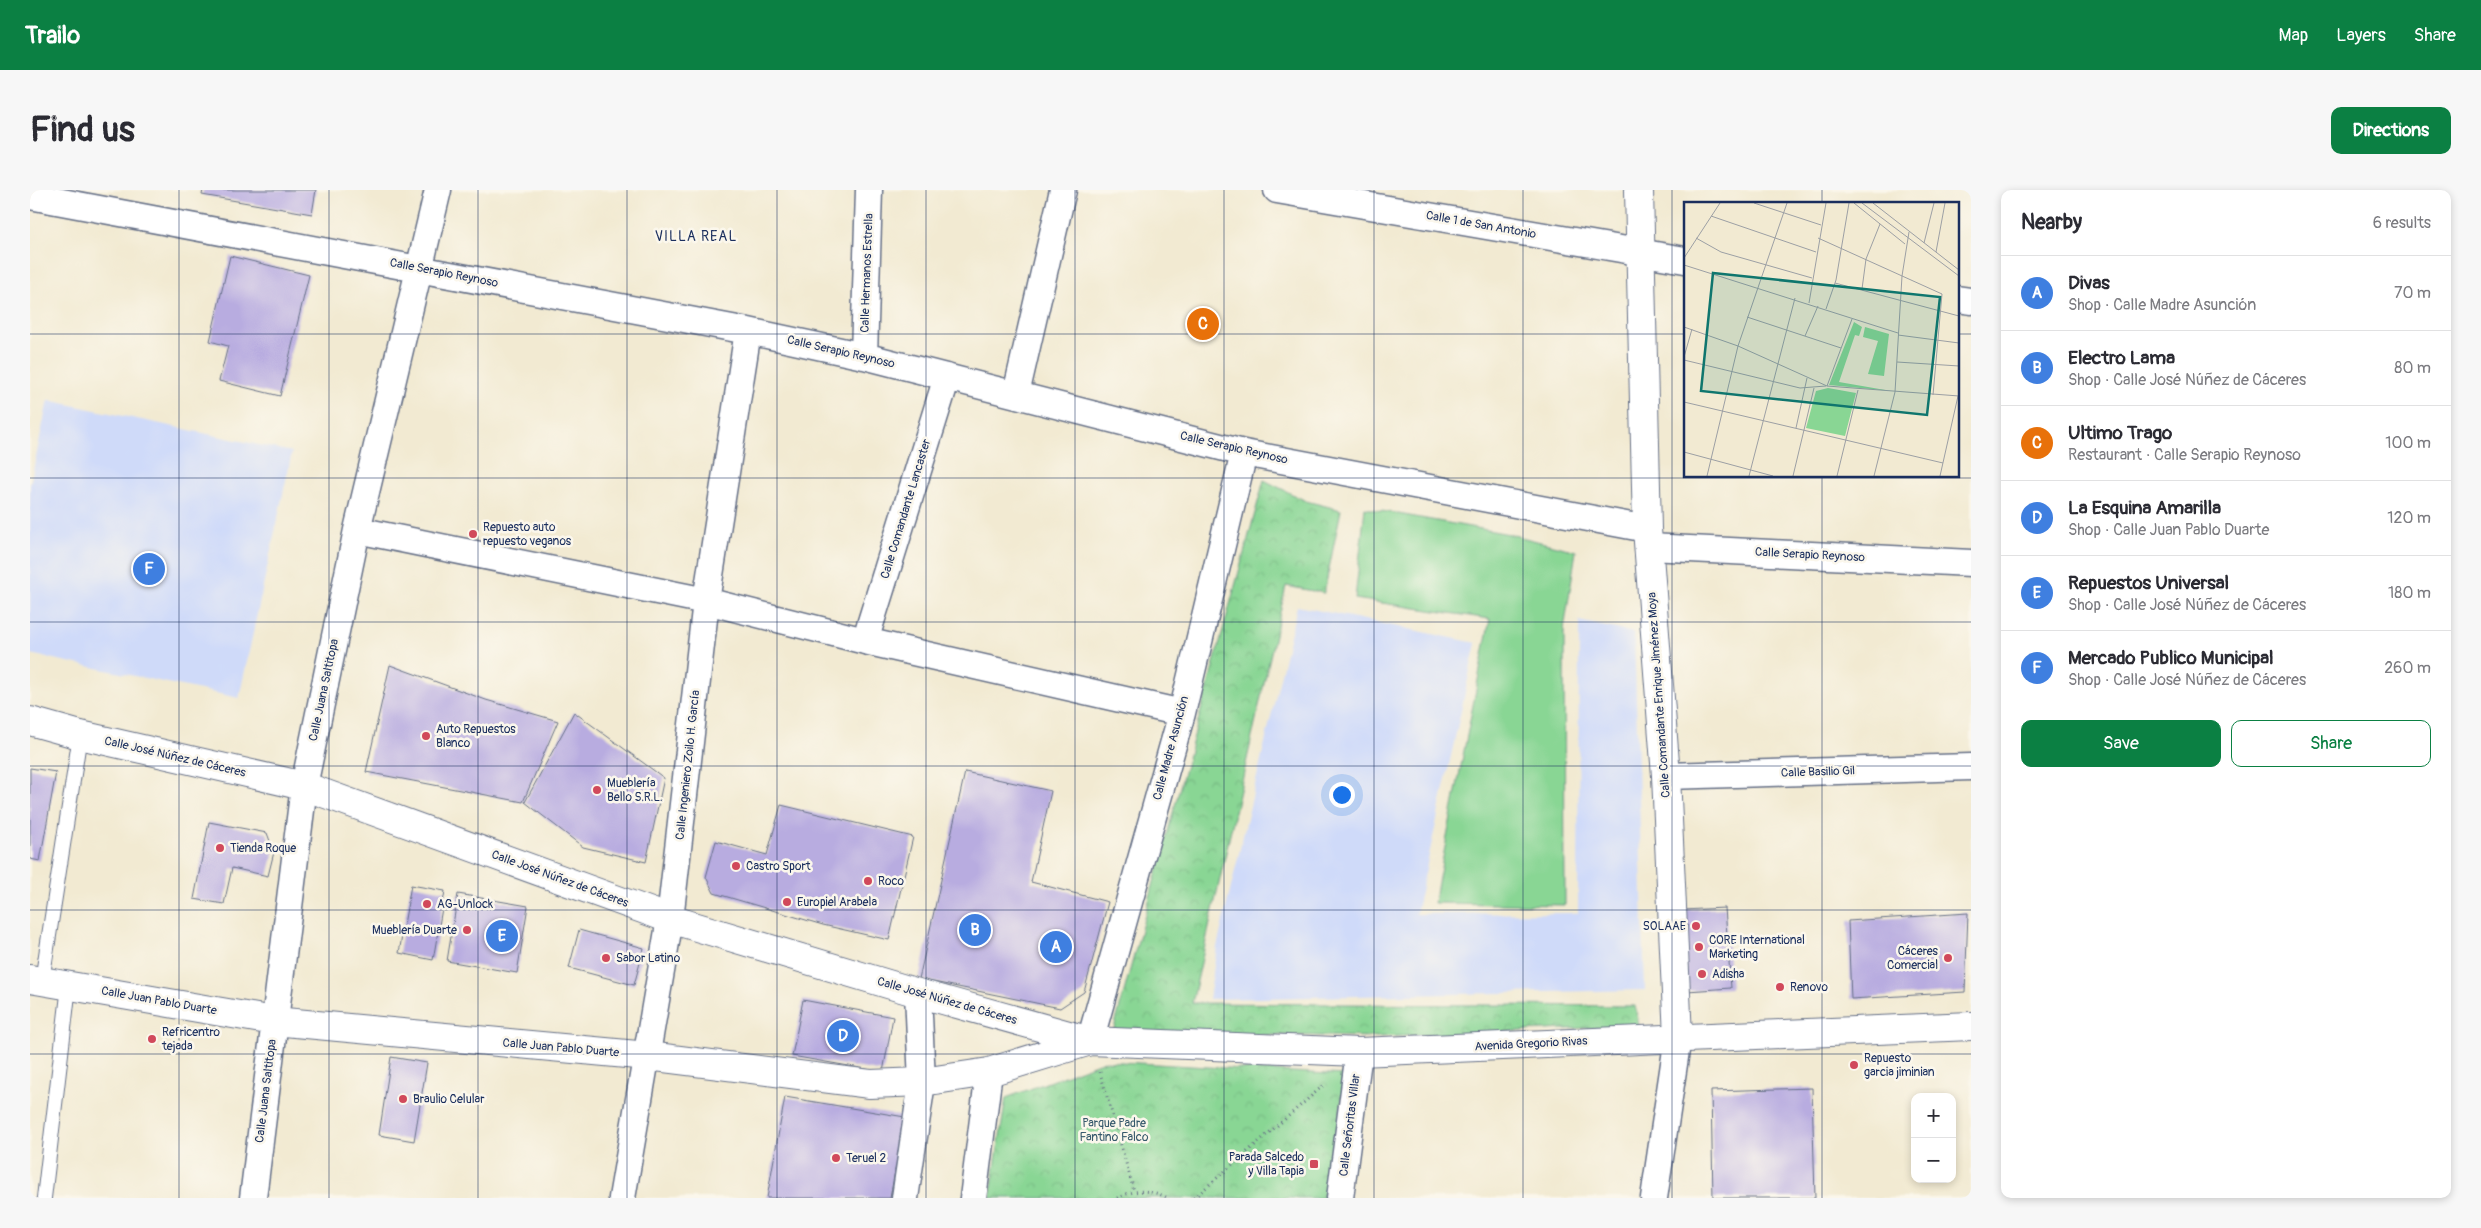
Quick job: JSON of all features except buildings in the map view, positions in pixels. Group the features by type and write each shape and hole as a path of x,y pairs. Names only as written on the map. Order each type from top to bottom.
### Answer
{"main road":[{"name":"Calle Comandante Enrique Jiménez Moya","path":"1639,190 1648,538 1666,776 1678,1037"},
{"name":"Calle José Núñez de Cáceres","path":"30,721 80,735 304,786 670,919 918,993 1090,1041"},
{"name":"Calle Juan Pablo Duarte","path":"36,980 274,1021 648,1056 870,1084 922,1082 990,1072 1090,1041"},
{"name":"Avenida Gregorio Rivas","path":"1090,1041 1359,1052 1971,1026"}],"street":[{"name":"Calle Juana Saltitopa","path":"253,1198 304,786 357,530 438,190"},
{"name":"Calle Hermanos Estrella","path":"864,356 869,190"},
{"path":"1016,394 1063,190"},
{"name":"Calle 1 de San Antonio","path":"1277,190 1302,192 1684,260"},
{"name":"Calle Serapio Reynoso","path":"30,196 748,331 864,356 1244,452 1648,538 1971,563"},
{"path":"1958,299 1971,301"},
{"name":"Calle Ingeniero Zoilo H. García","path":"622,1198 648,1056 670,919 706,601 748,331"},
{"name":"Calle Comandante Lancaster","path":"865,641 947,377"},
{"name":"Calle Madre Asunción","path":"1090,1041 1182,713 1244,452"},
{"path":"357,530 706,601 865,641 1182,713"},
{"name":"Calle Basilio Gil","path":"1666,776 1971,767"},
{"path":"905,1198 922,1082 918,993"},
{"name":"Calle Comandante Enrique Jiménez Moya","path":"1654,1198 1678,1037"},
{"name":"Calle Señoritas Villar","path":"1340,1198 1359,1052"},
{"path":"972,1198 990,1072"}],"lane":[{"path":"36,980 80,735"},
{"path":"44,1198 69,986"}],"path":[{"path":"1090,1041 1134,1191"},
{"path":"1194,1198 1326,1084"},
{"path":"1117,1198 1134,1191 1152,1192 1168,1198"}],"shaded area":[{"path":"48,400 292,452 239,698 30,654 30,485"},
{"path":"1297,606 1476,643 1416,914 1578,913 1579,621 1634,633 1645,990 1209,999 1217,947"}],"green space":[{"path":"1264,480 1306,501 1341,510 1324,593 1286,586 1192,1003 1635,1006 1639,1026 1377,1037 1113,1032"},
{"path":"1365,508 1509,534 1576,551 1564,630 1565,905 1434,903 1490,619 1355,599"},
{"name":"Parque Padre Fantino Falco","path":"1104,1061 1345,1075 1329,1198 990,1198 1006,1098"}],"place":[{"name":"Ultimo Trago","path":"1203,324"},
{"name":"Repuesto auto repuesto veganos","path":"473,534"},
{"name":"Mercado Publico Municipal","path":"149,569"},
{"name":"Auto Repuestos Blanco","path":"426,736"},
{"name":"Mueblería Bello S.R.L.","path":"597,790"},
{"name":"Tienda Roque","path":"220,848"},
{"name":"Castro Sport","path":"736,866"},
{"name":"Roco","path":"868,881"},
{"name":"Europiel Arabela","path":"787,902"},
{"name":"AG-Unlock","path":"427,904"},
{"name":"SOLAAE","path":"1696,926"},
{"name":"Mueblería Duarte","path":"467,930"},
{"name":"Electro Lama","path":"975,930"},
{"name":"Repuestos Universal","path":"502,936"},
{"name":"Divas","path":"1056,947"},
{"name":"CORE International Marketing","path":"1699,947"},
{"name":"Sabor Latino","path":"606,958"},
{"name":"Cáceres Comercial","path":"1948,958"},
{"name":"Adisha","path":"1702,974"},
{"name":"Renovo","path":"1780,987"},
{"name":"La Esquina Amarilla","path":"843,1036"},
{"name":"Refricentro tejada","path":"152,1039"},
{"name":"Repuesto garcia jiminian","path":"1854,1065"},
{"name":"Braulio Celular","path":"403,1099"},
{"name":"Teruel 2","path":"836,1158"},
{"name":"Parada Salcedo y Villa Tapia","path":"1314,1164"}],"district":[{"name":"VILLA REAL","path":"696,236"}]}
